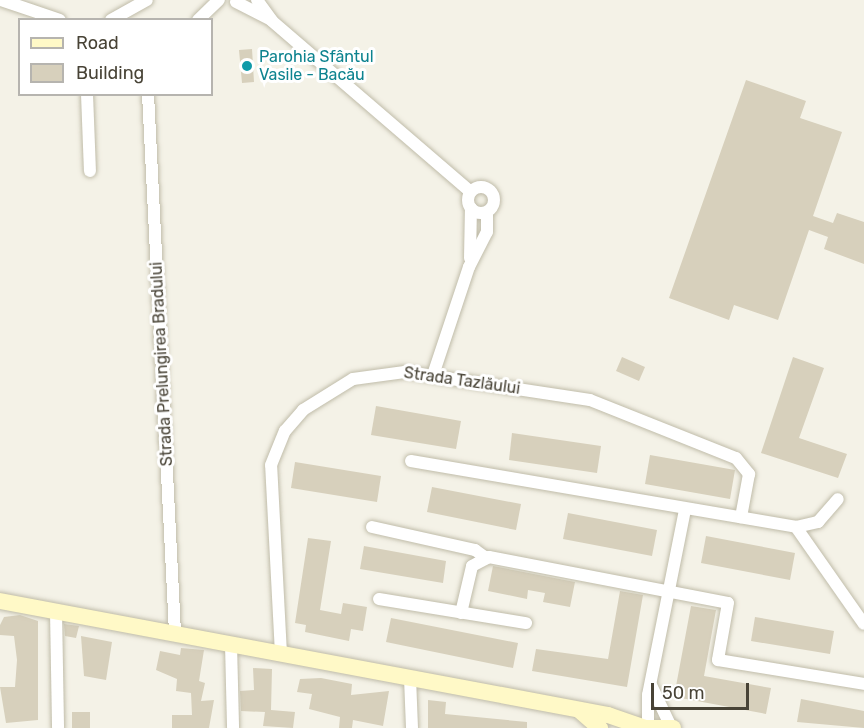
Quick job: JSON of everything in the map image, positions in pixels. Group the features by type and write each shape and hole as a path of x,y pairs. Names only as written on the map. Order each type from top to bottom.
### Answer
{"street":[{"path":"1,0 54,18"},
{"path":"115,18 147,0"},
{"path":"200,18 219,0"},
{"path":"257,0 272,21"},
{"path":"234,1 272,21 471,192 469,267"},
{"path":"87,96 90,171"},
{"name":"Strada Prelungirea Bradului","path":"148,96 175,633"},
{"path":"433,375 469,267 487,232 487,212 494,204 492,192 479,187 471,192"},
{"path":"471,208 487,212"},
{"name":"Strada Tazlăului","path":"280,654 268,495 271,465 285,431 330,389 353,379 405,372 590,400 736,458 749,474 741,517"},
{"path":"411,461 685,509 801,526 827,516 838,500"},
{"path":"646,728 651,684 685,509"},
{"path":"801,526 864,624"},
{"path":"372,527 476,550 486,558 669,590 728,603 718,660 864,684"},
{"path":"461,613 472,566 486,558"},
{"path":"380,600 526,623"},
{"path":"0,601 578,710 646,728 672,727 651,684"},
{"path":"56,611 58,728"},
{"path":"231,644 233,728"},
{"path":"410,678 412,728"},
{"path":"578,710 600,728"}],"building":[{"name":"Parohia Sfântul Vasile - Bacău","path":"252,49 254,82 242,83 239,50"},
{"path":"746,80 806,101 800,118 842,132 813,216 833,223 837,213 864,222 864,264 824,249 828,237 809,230 778,320 734,305 729,320 669,298"},
{"path":"622,357 645,367 639,381 616,371"},
{"path":"793,357 824,368 799,438 847,454 838,478 761,453"},
{"path":"376,406 461,421 456,449 371,435"},
{"path":"512,433 601,446 597,473 509,460"},
{"path":"650,455 735,470 730,499 645,484"},
{"path":"295,462 381,476 377,502 291,488"},
{"path":"432,487 521,504 516,530 427,512"},
{"path":"568,513 657,530 652,556 563,539"},
{"path":"706,536 795,553 790,580 701,563"},
{"path":"308,538 331,541 320,610 341,614 343,603 367,607 363,631 351,629 349,641 305,632 306,625 295,623"},
{"path":"364,546 446,561 443,583 360,569"},
{"path":"493,566 575,582 570,607 543,602 545,593 528,590 527,599 488,591"},
{"path":"620,591 643,595 627,687 532,671 536,649 608,659"},
{"path":"691,606 716,610 704,676 771,688 766,714 681,698 682,687 676,686"},
{"path":"20,615 38,621 38,720 6,723 0,687 15,687 17,660 14,636 0,635 0,625 4,617"},
{"path":"755,617 834,631 830,654 751,641"},
{"path":"391,618 518,643 513,668 386,642"},
{"path":"64,624 79,626 76,638 65,636"},
{"path":"81,636 112,642 106,680 84,676"},
{"path":"181,648 204,650 199,681 205,683 201,701 214,700 209,728 172,728 172,715 192,715 191,693 176,691 177,679 156,670 160,651 180,655"},
{"path":"253,668 272,669 271,710 295,712 293,728 263,726 265,712 241,711 240,691 254,690"},
{"path":"321,678 352,684 351,695 389,691 383,726 353,720 352,728 339,728 340,717 309,709 312,694 297,692 300,679"},
{"path":"801,699 864,711 864,728 797,722"},
{"path":"428,700 446,702 445,714 527,722 527,728 428,728"},
{"path":"72,712 90,712 90,728 72,728"}],"place":[{"name":"Parohia Sfântul Vasile - Bacău","path":"247,66"}]}
